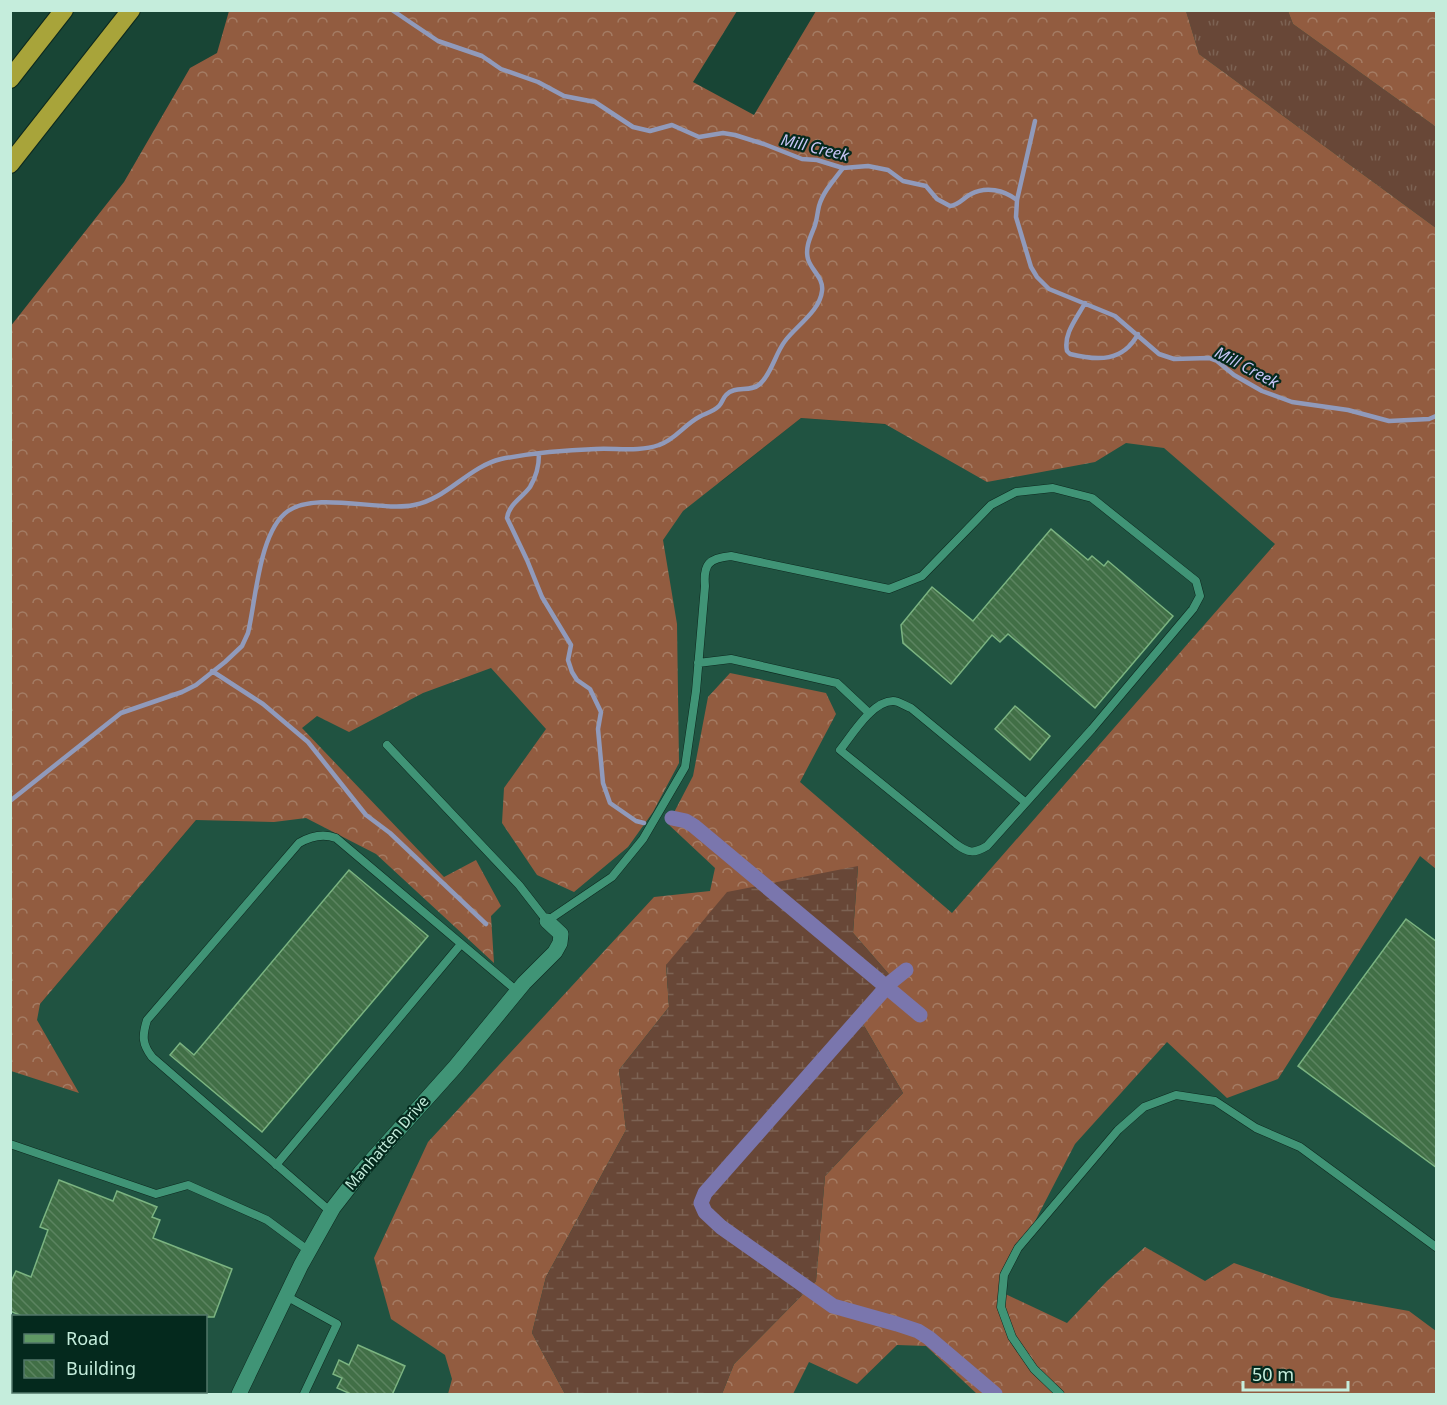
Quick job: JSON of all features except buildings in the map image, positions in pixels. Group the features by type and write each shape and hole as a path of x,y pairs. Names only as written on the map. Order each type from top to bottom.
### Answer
{"highway":[{"path":"10,79 64,10"},
{"path":"10,164 131,10"}],"street":[{"name":"Manhatten Drive","path":"239,1395 286,1296 331,1212 361,1172 455,1067 517,991 555,952 560,943 561,934 547,921"},
{"path":"82,1393 91,1395"}],"lane":[{"path":"387,745 519,885 547,921 612,877 643,839 685,767 695,701 704,575 708,563 717,557 731,556 889,589 921,576 992,505 1016,492 1053,488 1092,498 1196,581 1200,596 1193,609 1092,729 987,846 977,852 966,851 840,750 869,713 891,701 911,708 1025,802"},
{"path":"698,663 731,659 837,683 869,713"},
{"path":"331,1212 152,1057 144,1046 143,1032 147,1020 299,843 309,837 321,835 336,838 517,991"},
{"path":"276,1165 461,944"},
{"path":"1060,1395 1034,1369 1012,1338 1001,1307 1004,1275 1018,1248 1118,1130 1144,1107 1176,1095 1215,1101 1256,1128 1300,1147 1437,1247"},
{"path":"10,1144 156,1194 188,1185 267,1220 309,1251"},
{"path":"286,1296 338,1324 304,1395"}],"shaded area":[{"path":"801,418 960,430 1118,421 1436,579 1436,1394 11,1394 10,981 40,1004 270,733 722,481"}],"green space":[{"path":"229,11 737,11 693,82 754,115 816,11 1186,11 1199,54 1436,228 1436,869 1420,856 1278,1079 1227,1098 1167,1042 1075,1144 999,1291 1067,1323 1107,1281 1145,1247 1205,1281 1234,1263 1331,1297 1409,1311 1436,1331 1436,1394 977,1394 926,1346 897,1345 857,1384 809,1362 793,1394 722,1394 734,1364 816,1281 825,1176 903,1093 859,1017 894,980 853,933 858,867 666,965 669,1007 619,1070 626,1130 546,1277 532,1333 565,1394 448,1394 452,1379 445,1355 391,1319 374,1258 428,1142 654,897 710,891 715,868 668,824 693,776 708,697 730,673 826,693 836,714 800,782 952,913 1275,544 1164,448 1126,443 1095,462 987,482 885,424 801,418 683,511 663,540 677,624 679,763 653,812 628,847 574,892 537,875 502,823 504,788 546,729 491,668 423,693 349,732 317,716 302,728 444,877 476,860 501,906 491,916 494,963 376,854 306,818 274,822 196,820 40,1004 37,1020 79,1093 11,1071 10,327 124,182 190,68 217,53"},
{"path":"1186,11 1288,11 1293,24 1436,127 1436,228 1199,54"},
{"path":"1288,11 1436,11 1436,127 1293,24"},
{"path":"858,866 853,933 894,980 859,1017 903,1093 825,1176 816,1281 734,1364 722,1394 565,1394 532,1333 546,1277 626,1130 619,1070 669,1007 666,965 727,892"}],"waterway":[{"name":"Mill Creek","path":"392,10 438,41 482,56 501,69 538,82 564,96 595,102 633,127 650,131 672,125 699,137 723,133 735,135 802,159 817,160 843,168 868,166 888,170 903,181 926,186 937,199 950,206 983,190 1001,192 1017,200"},
{"name":"Mill Creek","path":"1035,121 1017,200 1016,217 1031,267 1049,289 1115,316 1159,354 1174,359 1209,358 1262,391 1292,402 1348,410 1389,421 1429,419 1436,416"},
{"path":"10,801 121,713 196,685 242,646 248,633 265,550 278,521 288,511 300,505 331,502 384,506 414,505 426,502 478,469 501,459 560,451 651,447 665,443 694,420 717,408 730,392 756,387 760,384 768,374 785,341 812,312 820,298 822,286 807,255 808,247 821,201 843,168"},
{"path":"1085,303 1067,338 1067,351 1070,354 1090,358 1109,357 1125,350 1138,334"},
{"path":"539,454 537,471 532,483 513,505 507,518 542,597 571,645 568,660 572,672 577,680 590,689 601,712 598,729 603,783 610,803 636,821 644,823"},
{"path":"212,671 263,704 308,742 366,815 390,833 486,924"},
{"path":"672,818 686,821 694,826 920,1015"},
{"path":"906,970 891,982 705,1193 701,1203 705,1212 721,1227 833,1306 918,1331 995,1394"}]}
